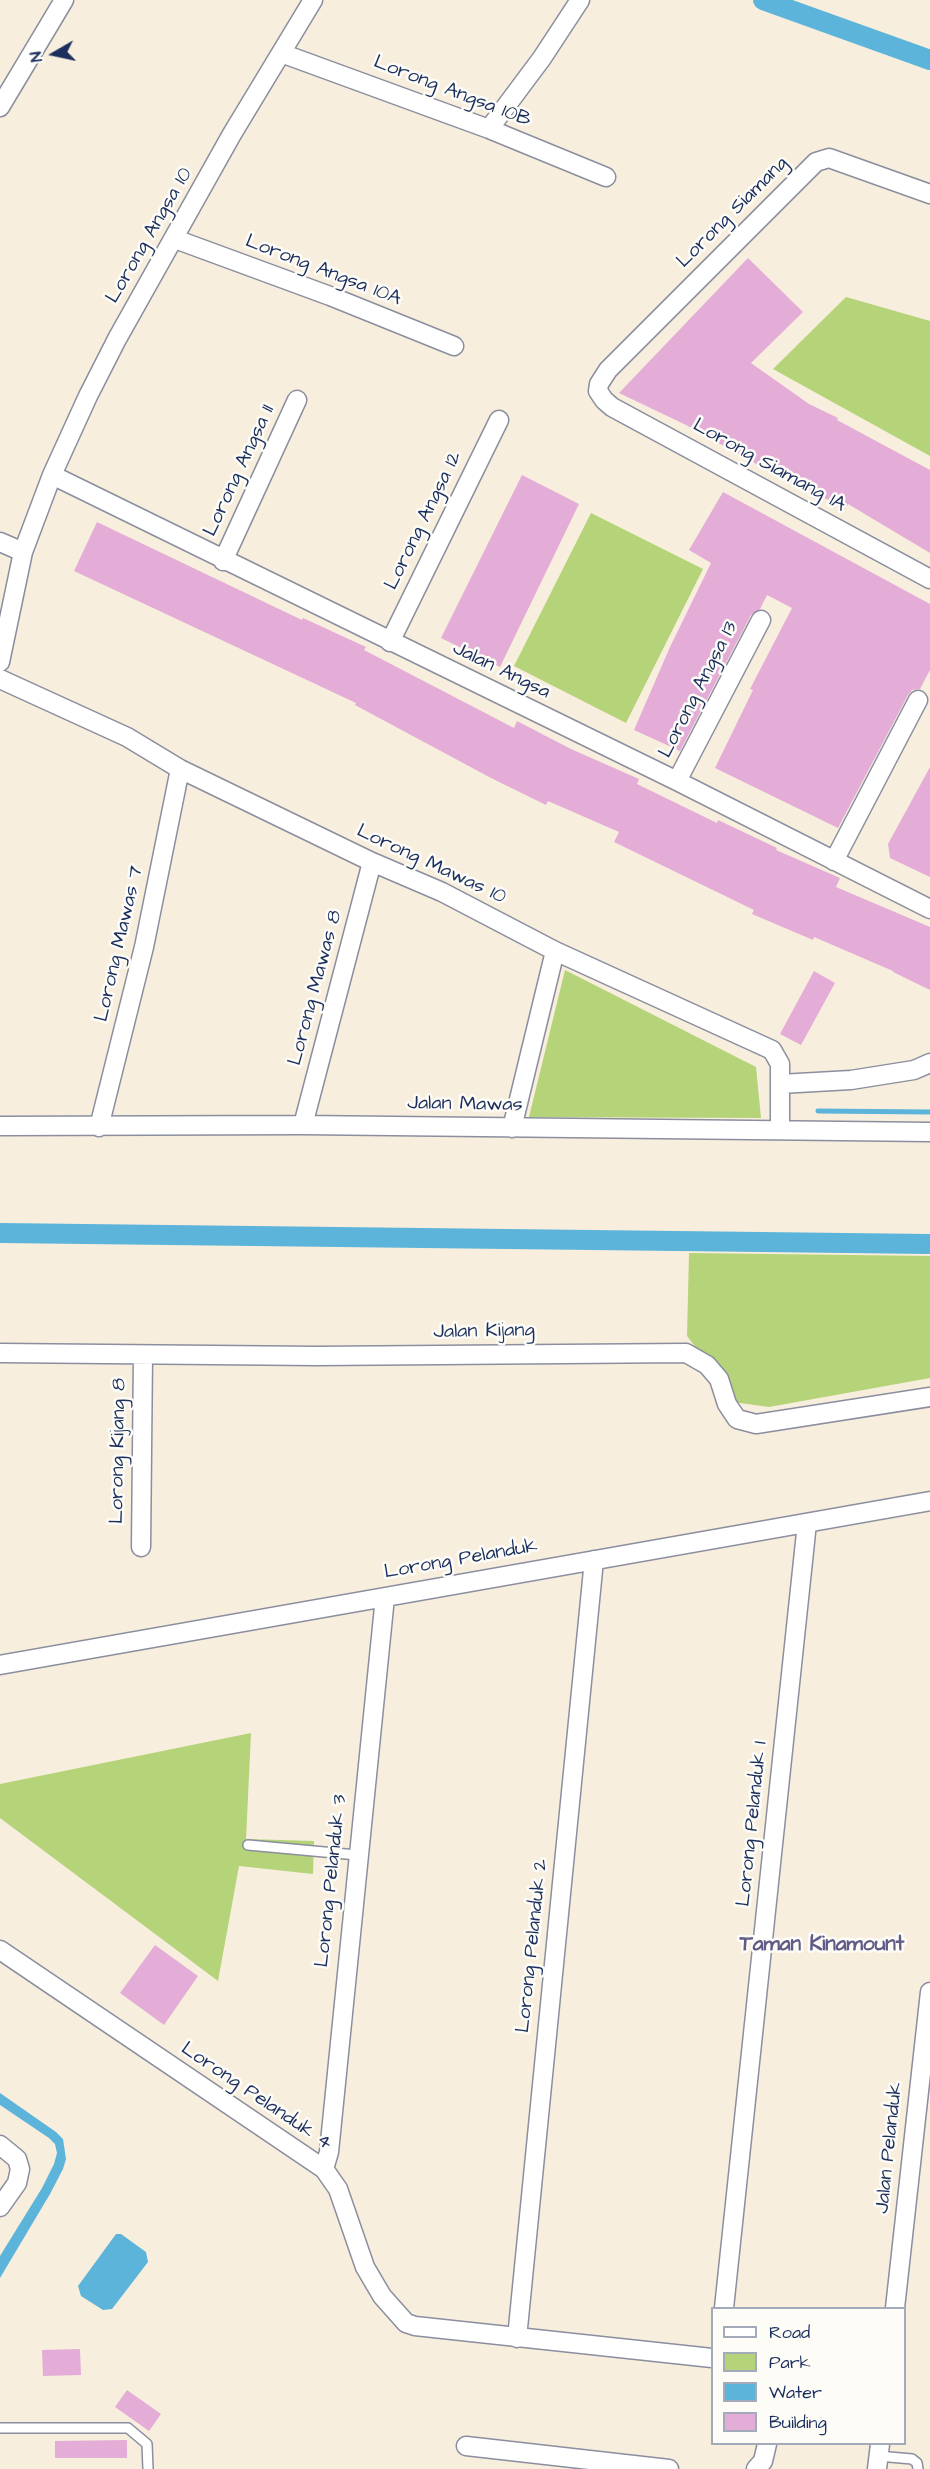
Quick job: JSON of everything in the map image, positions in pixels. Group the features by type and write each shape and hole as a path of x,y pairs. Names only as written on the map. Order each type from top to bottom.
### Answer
{"street":[{"path":"0,107 64,0"},
{"name":"Lorong Angsa 10","path":"0,662 23,552 52,475 117,339 232,134 313,0"},
{"path":"489,129 542,58 580,0"},
{"name":"Lorong Angsa 10B","path":"280,53 489,129 606,177"},
{"name":"Lorong Siamang","path":"599,384 608,370 816,162 829,158 930,194"},
{"name":"Lorong Angsa 10A","path":"175,239 330,296 454,346"},
{"name":"Lorong Siamang 1A","path":"599,384 598,391 612,406 930,579"},
{"name":"Lorong Angsa 11","path":"223,561 297,400"},
{"name":"Lorong Angsa 12","path":"390,642 499,420"},
{"name":"Jalan Angsa","path":"52,475 223,561 677,781 930,909"},
{"path":"0,542 23,552"},
{"name":"Lorong Angsa 13","path":"677,781 761,620"},
{"name":"Lorong Mawas 10","path":"0,679 127,737 180,769 372,862 442,892 555,951 772,1050 780,1064 780,1130"},
{"path":"834,861 918,700"},
{"name":"Lorong Mawas 7","path":"99,1127 144,946 180,769"},
{"name":"Lorong Mawas 8","path":"303,1125 372,862"},
{"path":"512,1128 555,951"},
{"path":"780,1084 851,1080 914,1070 930,1063"},
{"name":"Jalan Mawas","path":"0,1126 303,1125 930,1132"},
{"name":"Jalan Kijang","path":"0,1353 317,1356 686,1353 707,1365 719,1379 727,1404 737,1419 756,1424 930,1397"},
{"name":"Lorong Kijang 8","path":"141,1547 143,1355"},
{"name":"Lorong Pelanduk","path":"0,1665 930,1501"},
{"name":"Lorong Pelanduk 1","path":"724,2307 807,1524"},
{"name":"Lorong Pelanduk 2","path":"517,2338 594,1560"},
{"name":"Lorong Pelanduk 3","path":"324,2169 329,2152 357,1855 385,1597"},
{"name":"Lorong Pelanduk 4","path":"0,1950 324,2169 338,2189 364,2267 382,2296 406,2323 517,2338 711,2358"},
{"name":"Jalan Pelanduk","path":"895,2307 930,1992"},
{"path":"0,2207 17,2183 20,2169 17,2159 4,2148"},
{"path":"756,2469 763,2461 767,2445"},
{"path":"466,2446 669,2469"}],"lane":[{"path":"248,1845 357,1855"},
{"path":"0,2428 128,2428 147,2444 148,2469"},
{"path":"878,2456 912,2459 917,2463 918,2469"}],"green space":[{"path":"846,297 930,321 930,456 773,369"},
{"path":"591,513 703,569 626,723 514,666"},
{"path":"565,970 756,1067 761,1118 529,1117"},
{"path":"689,1253 930,1256 930,1378 769,1407 726,1401 709,1365 687,1336"},
{"path":"251,1733 246,1839 314,1841 313,1874 239,1866 218,1981 0,1818 0,1784"}],"water":[{"path":"0,2093 63,2139 66,2159 50,2194 0,2278 0,2256 42,2188 57,2153 55,2144 49,2138 0,2105"},
{"path":"116,2234 121,2234 146,2252 148,2262 112,2309 103,2310 81,2296 78,2286"}],"building":[{"path":"748,258 803,312 751,363 809,404 930,470 930,553 848,504 845,509 800,485 798,487 686,425 619,393"},
{"path":"522,475 579,504 500,667 441,638"},
{"path":"723,492 930,604 930,670 920,689 912,690 908,695 838,828 715,768 753,690 750,689 792,608 767,595 760,609 751,615 680,751 634,730 670,647 711,563 689,550"},
{"path":"97,522 302,620 303,618 366,647 364,650 514,728 517,721 571,749 639,779 637,784 840,878 836,887 930,927 930,990 893,971 814,937 813,940 752,914 754,910 614,842 619,832 548,801 546,805 355,705 356,703 74,571"},
{"path":"930,767 930,877 890,858 888,844"},
{"path":"814,971 835,983 801,1045 780,1034"},
{"path":"155,1945 198,1976 164,2025 120,1993"},
{"path":"80,2349 81,2375 43,2376 42,2350"},
{"path":"127,2390 161,2414 149,2431 115,2407"},
{"path":"127,2440 127,2458 55,2458 55,2441"}],"waterway":[{"path":"763,0 930,60"},
{"path":"818,1111 930,1112"},
{"path":"0,1233 930,1244"}],"district":[{"name":"Taman Kinamount","path":"822,1946"}]}
